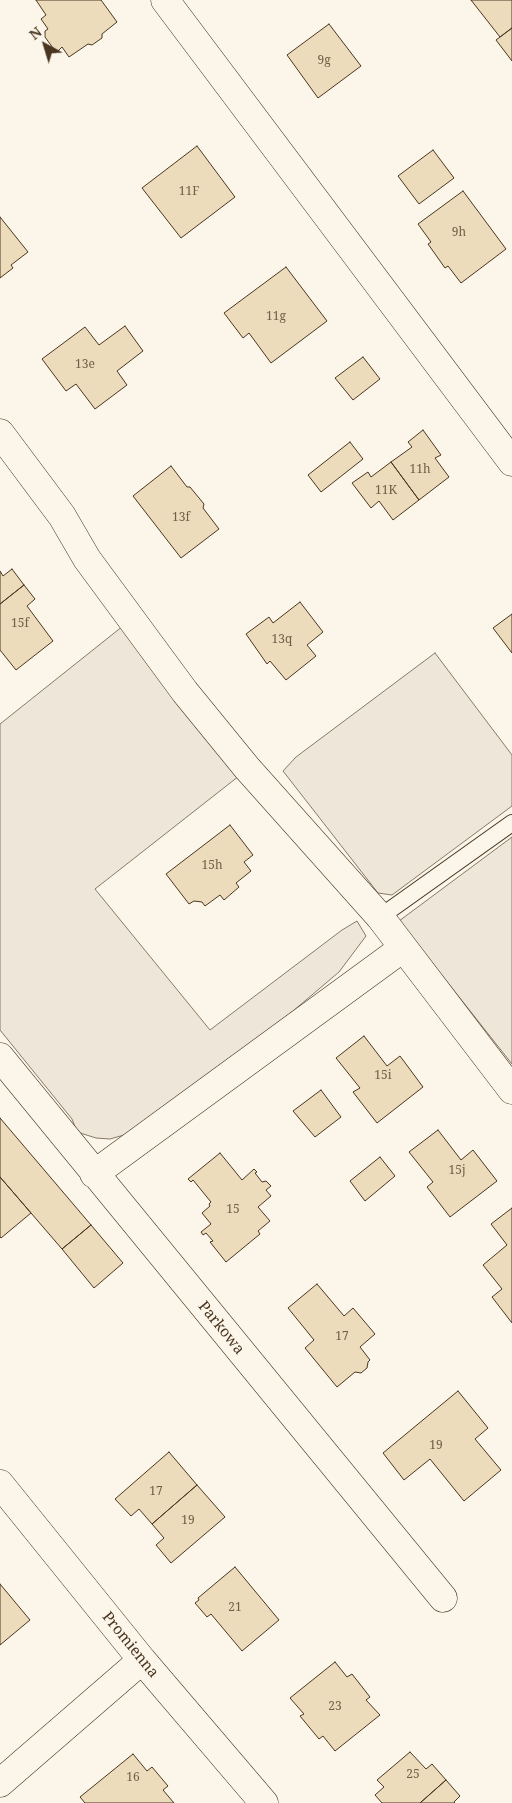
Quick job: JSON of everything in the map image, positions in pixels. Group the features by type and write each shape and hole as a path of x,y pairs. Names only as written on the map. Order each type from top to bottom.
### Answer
{"street":[{"path":"165,0 512,462"},
{"path":"0,433 62,516 87,559 185,692 247,768 380,917 512,1090"},
{"path":"94,1174 403,948"},
{"name":"Parkowa","path":"0,1057 443,1598"},
{"name":"Promienna","path":"0,1484 142,1660 264,1803"},
{"path":"0,1783 142,1660"}],"lane":[{"path":"380,917 512,823"}],"shaded area":[{"path":"123,626 239,776 95,889 210,1030 342,930 357,921 366,936 339,972 293,1011 228,1062 124,1135 110,1139 96,1138 77,1132 72,1119 0,1030 0,724"},
{"path":"435,653 512,755 512,806 392,895 378,893 283,771 296,757"},
{"path":"512,837 512,1064 399,921"}],"building":[{"path":"36,0 101,0 117,22 102,34 102,38 92,45 88,44 69,57 62,47 58,51 53,48 45,37 45,31 48,29 41,19 46,15"},
{"path":"471,0 512,0 512,28 500,37"},
{"path":"329,24 361,66 318,98 287,55"},
{"path":"512,28 512,61 496,40"},
{"path":"197,146 235,197 181,238 142,188"},
{"path":"433,150 454,178 419,204 398,176"},
{"path":"463,191 506,249 461,283 448,266 445,268 428,244 431,242 418,224"},
{"path":"0,217 28,252 11,265 13,268 0,278"},
{"path":"286,267 327,321 271,363 249,333 243,338 224,313"},
{"path":"125,326 143,351 117,371 127,385 95,409 76,384 66,391 42,359 85,327 99,345"},
{"path":"363,357 380,379 353,400 335,378"},
{"path":"423,430 441,455 435,458 449,477 419,500 391,462 412,447 408,442"},
{"path":"350,442 363,459 321,492 308,475"},
{"path":"391,462 419,500 393,520 379,501 371,508 352,483 368,472 371,477"},
{"path":"171,466 187,487 190,487 204,504 203,508 219,529 181,558 133,496"},
{"path":"12,569 24,585 0,604 0,571 3,576"},
{"path":"24,585 35,599 27,606 53,641 16,670 0,650 0,604"},
{"path":"300,602 323,632 307,645 316,656 286,680 270,661 267,664 246,634 269,617 273,623"},
{"path":"512,614 512,653 493,628"},
{"path":"230,825 253,855 244,862 251,871 236,883 239,887 224,900 220,895 205,906 202,902 194,901 189,904 166,874"},
{"path":"364,1036 387,1066 400,1056 423,1087 377,1123 353,1092 360,1088 336,1058"},
{"path":"321,1090 341,1117 315,1137 293,1111"},
{"path":"0,1118 91,1225 62,1249 0,1177"},
{"path":"438,1130 461,1160 473,1150 497,1181 450,1217 427,1187 433,1182 409,1152"},
{"path":"220,1153 242,1180 254,1169 262,1182 266,1181 271,1186 266,1190 271,1196 258,1207 270,1221 258,1231 260,1234 226,1262 210,1242 213,1241 206,1233 203,1235 201,1232 211,1224 202,1213 210,1206 211,1202 193,1180 191,1182 188,1179"},
{"path":"380,1157 395,1176 365,1201 350,1181"},
{"path":"0,1177 31,1213 1,1238 0,1237"},
{"path":"512,1208 512,1323 492,1297 502,1289 483,1265 507,1245 491,1224"},
{"path":"91,1225 123,1263 94,1288 62,1249"},
{"path":"317,1284 344,1316 353,1308 375,1334 360,1347 370,1360 367,1368 361,1373 355,1372 337,1387 305,1348 314,1340 288,1308"},
{"path":"458,1391 488,1428 475,1439 501,1470 464,1501 430,1459 404,1480 383,1453"},
{"path":"169,1452 197,1485 152,1524 139,1509 131,1516 115,1499"},
{"path":"197,1485 225,1517 171,1563 156,1545 164,1538 152,1524"},
{"path":"235,1567 279,1620 242,1651 211,1614 207,1617 195,1603 199,1600 198,1598"},
{"path":"0,1584 30,1620 0,1645"},
{"path":"335,1662 347,1677 352,1674 370,1697 366,1700 380,1715 335,1751 323,1736 319,1739 300,1716 304,1714 290,1698"},
{"path":"410,1752 426,1769 432,1764 446,1780 420,1803 382,1803 375,1795 384,1787 377,1780"},
{"path":"133,1754 147,1771 152,1767 168,1786 163,1790 174,1803 85,1803 80,1797"},
{"path":"446,1780 460,1796 455,1803 420,1803"}]}
